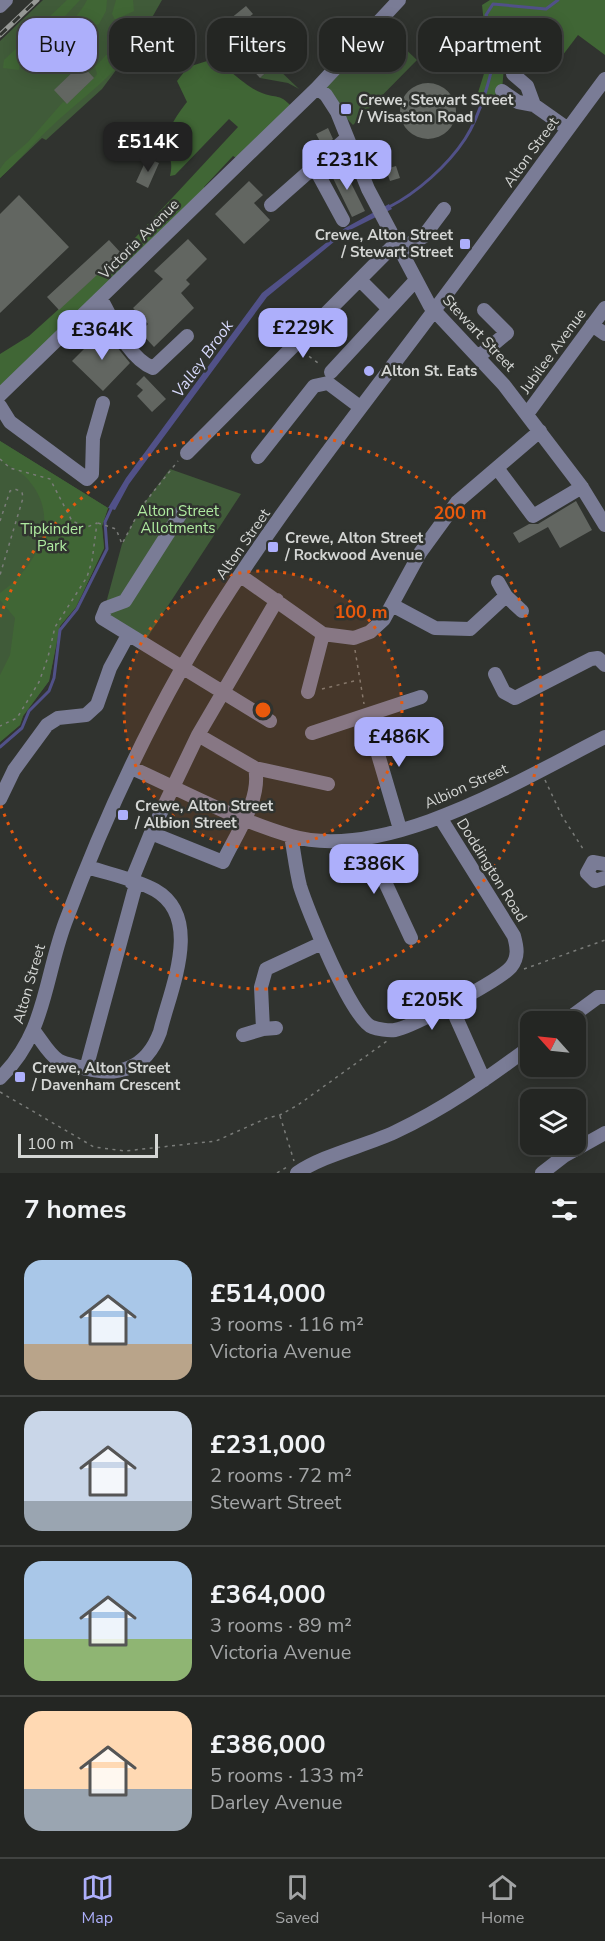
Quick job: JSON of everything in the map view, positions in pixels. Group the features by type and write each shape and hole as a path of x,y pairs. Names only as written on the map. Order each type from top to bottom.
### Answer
{"street":[{"path":"0,6 6,0"},
{"name":"Victoria Avenue","path":"0,395 101,300 317,88 399,0"},
{"path":"513,74 527,86 534,105"},
{"name":"Alton Street","path":"0,1078 22,1053 34,1031 57,945 88,867 132,768 183,668 241,576 360,407 434,311 605,79"},
{"name":"Stewart Street","path":"317,88 332,104 379,211 434,311 478,357 527,414 582,487 605,525"},
{"path":"502,91 518,102 534,105 568,129"},
{"path":"271,205 348,140"},
{"path":"343,220 317,172 348,140"},
{"path":"187,453 360,280 398,246 423,237 444,209"},
{"path":"360,280 388,308"},
{"path":"331,372 416,280"},
{"path":"101,300 130,349 144,365 153,368 187,336"},
{"name":"Jubilee Avenue","path":"527,414 605,308"},
{"path":"478,357 507,333 484,310"},
{"path":"592,325 605,334"},
{"path":"258,457 314,386 328,383 360,407"},
{"path":"0,406 10,422 87,479 92,474 93,438 102,403"},
{"path":"241,576 323,634 354,638 375,629 392,605 420,553 457,502 540,431"},
{"path":"497,468 533,516 582,487"},
{"path":"183,510 125,601 106,608 102,618 270,721"},
{"path":"498,582 506,596 522,610"},
{"path":"392,605 435,628 471,629 506,596"},
{"path":"86,1069 134,883 151,833 198,735 277,600"},
{"path":"308,692 323,634"},
{"path":"0,799 14,770 47,725 58,718 86,715 97,705 110,669 128,635"},
{"path":"495,674 504,692 516,698 591,659 598,658 605,665"},
{"path":"312,733 367,717 421,697"},
{"path":"367,717 400,829"},
{"path":"198,735 255,768 328,784"},
{"name":"Albion Street","path":"132,768 244,818 291,836 308,839 365,839 441,819 605,737"},
{"path":"151,833 223,862 255,793 255,768"},
{"name":"Doddington Road","path":"441,819 514,936 517,948 512,966"},
{"path":"291,836 300,886 322,943 357,1014 370,1027 394,1030 450,1004 512,966"},
{"path":"365,839 411,938"},
{"path":"599,863 587,869 588,876 595,881 605,878"},
{"path":"34,1031 51,1054 61,1062 110,1073 132,1067 146,1057 156,1044 160,1032 182,941 181,922 171,905 155,890 88,867"},
{"path":"243,1035 270,1029 261,987 266,969 322,943"},
{"path":"579,1011 598,997 605,997"},
{"path":"450,1004 484,1080"},
{"path":"297,1173 397,1131 484,1080 520,1054"},
{"path":"542,1173 564,1156 605,1133"}],"path":[{"path":"295,346 331,372"},
{"path":"0,459 16,470 50,479 72,521 87,527 98,523 109,525 116,530 122,544 142,506 170,469 187,453"},
{"path":"0,521 10,491 15,489 22,492 23,498 0,575"},
{"path":"0,726 17,718 39,682 55,627 87,577 98,523"},
{"path":"354,638 359,680 367,717"},
{"path":"308,692 359,680"},
{"path":"540,770 562,816 599,863"},
{"path":"512,966 523,969 605,940"},
{"path":"0,1092 94,1147 106,1150 125,1151 216,1141 267,1118 280,1115 391,1038"},
{"path":"277,1173 294,1162 280,1115"}],"green space":[{"path":"43,0 162,0 152,18 109,18 109,72 115,72 102,89 46,140 42,138 0,178 0,41 18,24 18,72 97,72 97,18 24,18"},
{"path":"67,0 80,0 63,18 48,18"},
{"path":"87,0 107,0 106,11 97,25 97,18 75,18"},
{"path":"116,0 133,0 134,11 119,18 114,18 112,14"},
{"path":"490,0 605,0 605,55 578,35 562,56 562,18 483,18 482,5"},
{"path":"18,47 18,70 3,68 4,60"},
{"path":"406,50 417,60 406,71"},
{"path":"109,55 109,72 112,72 45,132 0,178 0,169 5,162 28,142 63,102 67,103 94,78 97,74 97,65"},
{"path":"207,61 207,72 230,72 255,89 281,98 291,106 238,159 233,156 204,187 205,192 0,389 0,354 29,336 121,253 238,127 229,119 175,175 170,176 171,164 166,142 167,136 172,123 187,102 177,81 184,72 195,72 195,65"},
{"path":"266,72 281,72 299,89 288,83 260,78"},
{"path":"335,72 405,72 353,125 317,88"},
{"path":"485,72 504,72 502,91 480,103 476,99"},
{"name":"Tipkinder Park","path":"0,441 108,508 102,526 104,548 76,607 60,626 49,681 23,716 20,725 0,742"},
{"name":"Tipkinder Park","path":"0,441 108,508 102,526 104,548 76,607 60,626 49,681 23,716 20,725 0,742 0,675 10,655 15,618 0,600 0,593 24,571 33,557 44,528 44,512 39,497 27,479 0,460"},
{"name":"Alton Street Allotments","path":"170,469 241,494 143,644 102,618 122,544 142,506"}],"shaded area":[{"path":"389,204 392,209 346,232 267,297 129,484 115,510 108,508 126,478 262,293 345,228"}],"building":[{"path":"246,6 253,14 248,18 231,18"},
{"path":"73,72 88,72 94,78 67,104 54,90"},
{"path":"254,72 266,72 260,78"},
{"path":"428,83 439,85 448,91 454,100 456,111 454,122 448,131 439,137 428,139 417,137 408,131 402,122 400,111 402,100 408,91 417,85"},
{"path":"328,128 333,139 323,147 316,134"},
{"path":"147,158 159,163 148,188 136,182"},
{"path":"341,163 365,211 352,217 330,172"},
{"path":"396,166 400,178 390,181 386,169"},
{"path":"249,181 263,195 254,203 270,220 244,244 215,214"},
{"path":"19,195 69,247 0,313 0,214"},
{"path":"188,239 207,259 186,280 190,284 181,293 194,308 154,347 140,332 148,324 133,308 163,279 154,271"},
{"path":"109,240 121,253 59,310 47,297"},
{"path":"103,330 130,363 103,391 72,361"},
{"path":"144,376 166,399 152,412 137,396 143,390 136,384"},
{"path":"576,501 592,530 560,548 548,527 519,543 513,533 529,524 538,524"}],"waterway":[{"name":"Valley Brook","path":"389,207 431,178 450,159 470,130 486,92 493,64 495,37 486,15 493,4 546,9 558,0"},
{"name":"Valley Brook","path":"0,747 22,728 29,711 49,691 54,678 60,630 77,609 107,549 105,522 112,507"}],"railway":[{"path":"0,35 37,0"}],"place":[{"name":"Crewe, Stewart Street / Wisaston Road","path":"346,109"},
{"name":"Crewe, Alton Street / Stewart Street","path":"465,244"},
{"name":"Alton St. Eats","path":"369,371"},
{"name":"Crewe, Alton Street / Rockwood Avenue","path":"273,547"},
{"name":"Crewe, Alton Street / Albion Street","path":"123,815"},
{"name":"Crewe, Alton Street / Davenham Crescent","path":"20,1077"}]}
